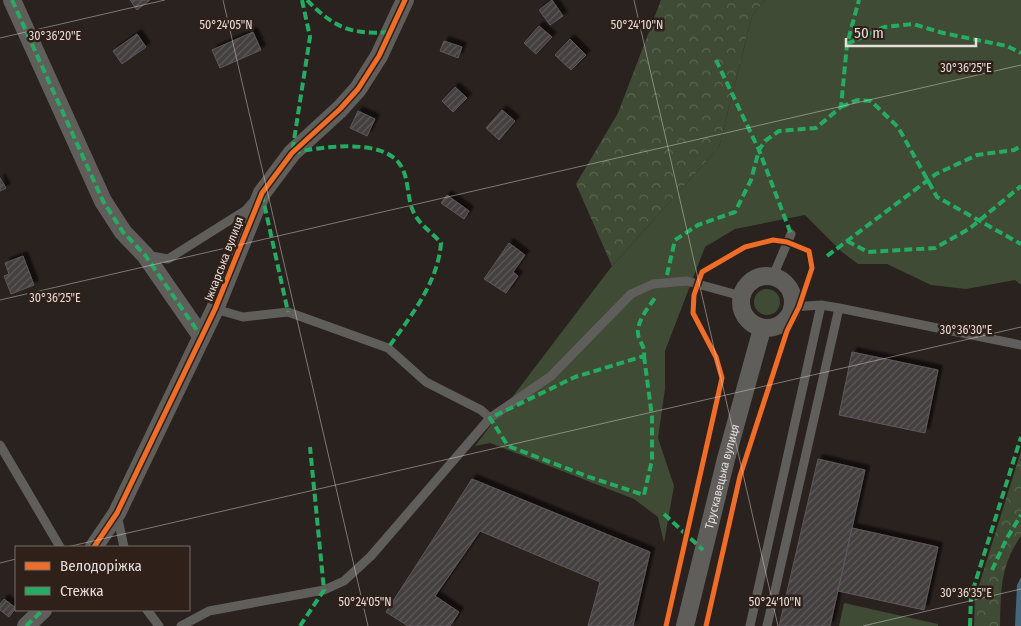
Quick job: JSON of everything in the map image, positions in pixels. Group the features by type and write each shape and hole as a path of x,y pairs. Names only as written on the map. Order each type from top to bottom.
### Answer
{"street":[{"path":"12,0 103,201 123,232 145,255 201,336"},
{"name":"Іжкарська вулиця","path":"95,546 117,513 215,309 262,193 292,153 340,109 358,89 379,56 405,0"},
{"path":"762,276 773,276 782,280 789,287 793,297 793,307 790,317 782,325 762,328 752,324 744,317 741,307 741,296 745,287 753,280 762,276"},
{"name":"Трускавецька вулиця","path":"685,626 724,468 762,328"},
{"path":"26,626 42,611"}],"lane":[{"path":"145,255 168,259 246,210 262,193"},
{"path":"773,276 791,234"},
{"path":"181,626 209,611 324,590 344,581 371,556 490,418 551,376 631,294 653,284 688,281 741,296"},
{"path":"793,307 821,305 1021,345"},
{"path":"750,626 821,305"},
{"path":"767,626 839,308"},
{"path":"215,309 243,317 288,312 388,348 426,382 481,410 490,418"},
{"path":"0,445 59,546"},
{"path":"117,513 124,546"},
{"path":"147,611 158,626"}],"green space":[{"path":"661,0 765,0 752,16 719,147 612,266 576,184 618,113"},
{"path":"765,0 1021,0 1021,285 1015,280 966,289 931,285 887,264 858,264 842,252 805,215 735,229 705,247 665,351 665,389 658,438 674,486 664,543 658,517 634,499 490,443 475,446 612,266 719,147 752,16"},
{"path":"767,289 776,293 780,302 776,311 767,315 758,311 754,302 758,293"},
{"path":"1021,451 1021,536 1005,568 1000,626 974,626 975,598"},
{"path":"844,603 938,624 938,626 839,626"}],"water":[{"path":"1021,577 1021,626 1015,626 1017,585"}],"building":[{"path":"130,0 150,0 137,10"},
{"path":"552,0 563,16 550,25 539,10"},
{"path":"539,26 552,37 536,54 524,43"},
{"path":"253,32 261,50 220,68 212,50"},
{"path":"137,34 146,47 122,64 113,51"},
{"path":"570,39 586,55 571,70 555,55"},
{"path":"444,41 462,47 458,58 440,51"},
{"path":"455,87 467,98 453,112 442,101"},
{"path":"502,110 515,121 499,140 486,128"},
{"path":"358,111 375,119 367,136 350,128"},
{"path":"0,178 6,188 0,191"},
{"path":"447,195 469,211 464,219 441,203"},
{"path":"509,243 525,255 513,272 518,276 506,293 484,279"},
{"path":"23,256 34,285 11,294 4,276 9,274 5,263"},
{"path":"852,352 938,370 925,433 839,415"},
{"path":"818,459 865,470 830,626 779,626"},
{"path":"472,479 650,552 633,626 588,626 600,582 480,531 435,596 459,612 450,626 408,626 386,612"},
{"path":"852,528 938,547 924,610 838,591"},
{"path":"4,599 15,609 9,617 0,610 0,604"}],"marked path":[{"path":"12,0 103,201 123,232 145,255 201,336"},
{"path":"302,0 310,37 292,153 318,148 351,146 381,151 393,157 404,171 411,206 416,216 441,243 439,258 429,286 414,312 388,348"},
{"path":"307,0 326,17 344,28 365,32 390,32"},
{"path":"667,275 675,240 698,225 735,212 751,180 759,150 765,141 779,131 816,128 841,107 847,44 859,0"},
{"path":"847,44 884,27 913,24 943,33 1007,46 1021,53"},
{"path":"716,60 759,150 791,234"},
{"path":"841,107 857,100 871,101 898,127 937,197 1021,244"},
{"path":"827,256 936,174 977,155 1014,150 1021,146"},
{"path":"847,241 868,252 935,248 969,229 1021,186"},
{"path":"262,194 288,312"},
{"path":"644,356 652,417 652,460 644,495 592,478 508,446 490,418 575,377 644,356 644,348 639,338 638,328 642,317 655,298"},
{"path":"970,626 971,596 1021,437"},
{"path":"300,626 324,590 310,447"},
{"path":"664,514 703,550"},
{"path":"992,570 1007,538 1021,515"},
{"path":"26,626 42,611"}],"cycle path":[{"path":"95,546 117,513 215,309 262,193 292,153 340,109 358,89 379,56 405,0"},
{"path":"666,626 722,378 716,357 693,313 694,295 702,272 745,247 773,240 787,242 809,251 812,268 799,307 787,331 740,476 706,626"}]}
